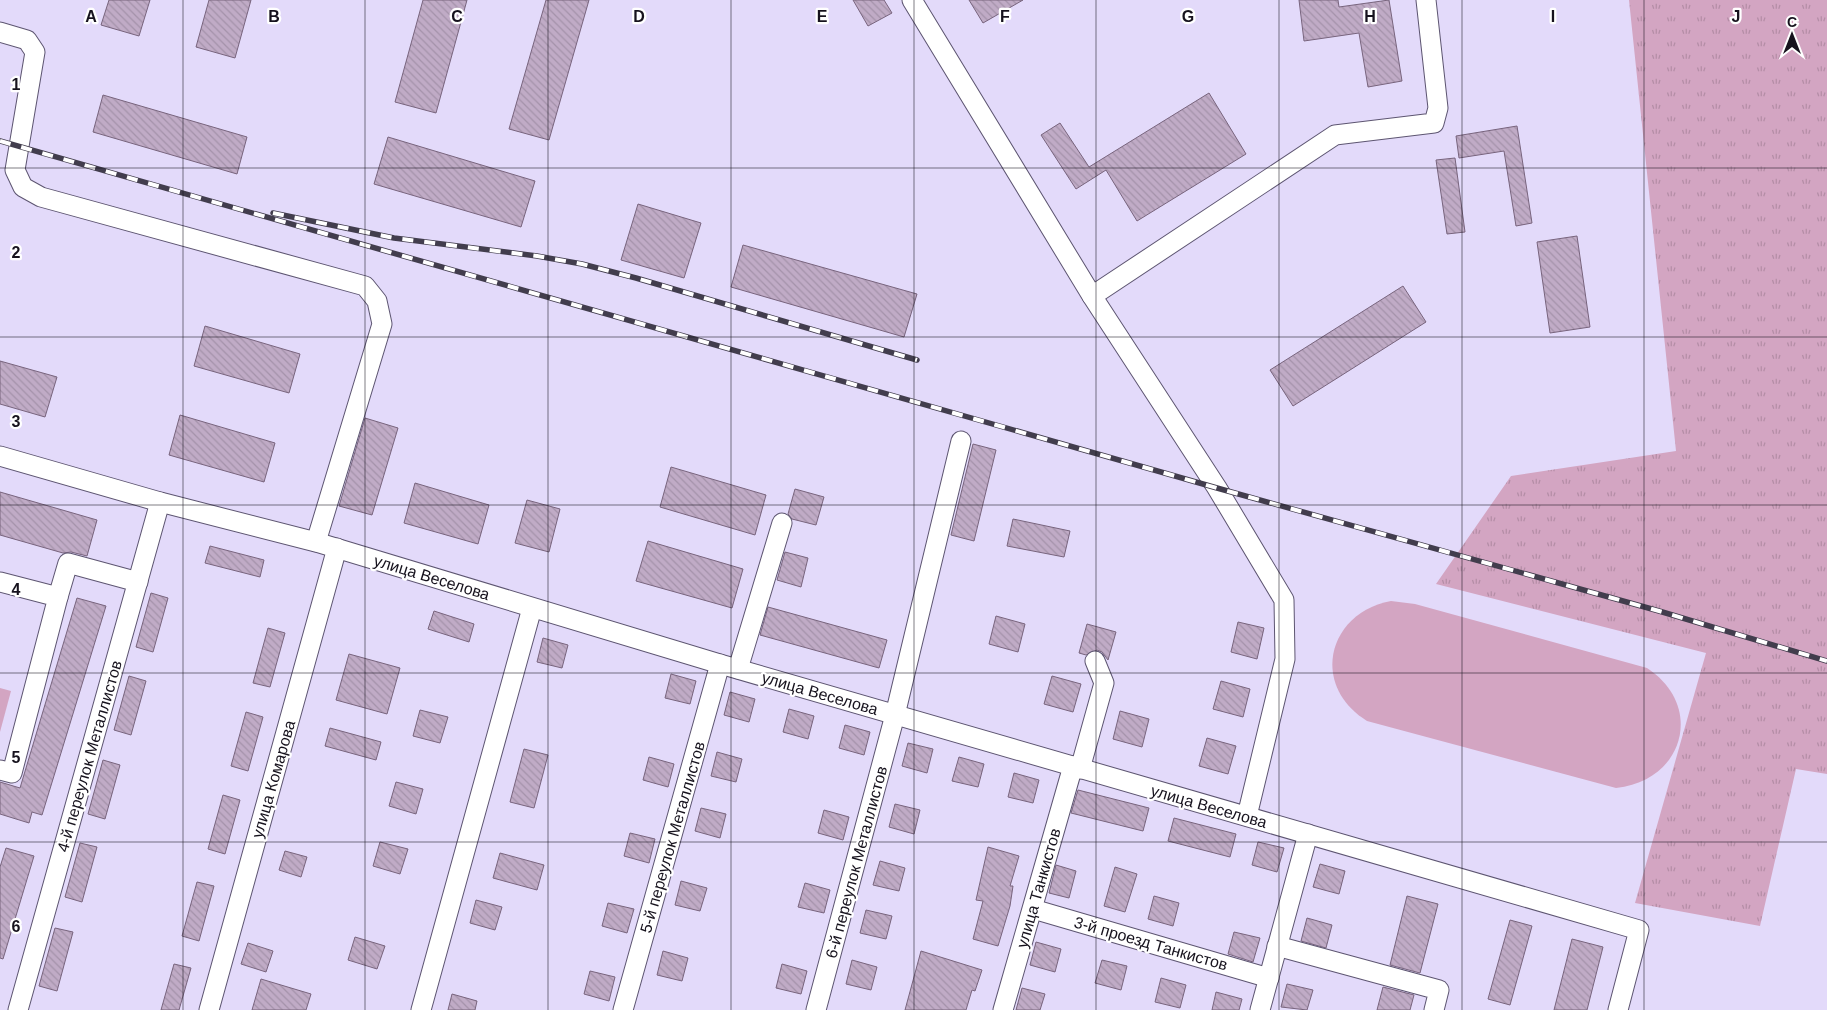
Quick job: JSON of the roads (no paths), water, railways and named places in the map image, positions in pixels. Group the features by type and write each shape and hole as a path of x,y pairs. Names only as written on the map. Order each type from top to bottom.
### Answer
{"street":[{"path":"912,0 1092,296 1217,488 1284,600 1285,659 1246,816"},
{"path":"1092,296 1335,135 1434,123 1438,108 1426,0"},
{"path":"0,32 27,40 35,52 16,170 23,187 41,197 365,286 377,301 382,324 316,542"},
{"name":"6-й переулок Металлистов","path":"816,1010 895,715 961,441"},
{"name":"улица Веселова","path":"0,456 160,502 337,548 729,667 1640,930 1618,1010"},
{"name":"4-й переулок Металлистов","path":"18,1010 160,502"},
{"name":"5-й переулок Металлистов","path":"623,1010 729,667 782,523"},
{"name":"улица Комарова","path":"209,1010 337,548"},
{"path":"0,770 12,773 68,563 138,582"},
{"path":"0,582 58,597"},
{"path":"421,1010 532,608"},
{"name":"улица Танкистов","path":"1003,1010 1032,909 1104,683 1094,661"},
{"path":"1260,1010 1308,834"},
{"name":"3-й проезд Танкистов","path":"1032,909 1269,978"},
{"path":"1277,946 1439,990 1434,1010"}],"railway":[{"path":"0,141 1217,488 1659,611 1827,661"},
{"path":"273,213 394,238 537,256 582,264 917,360"}]}
